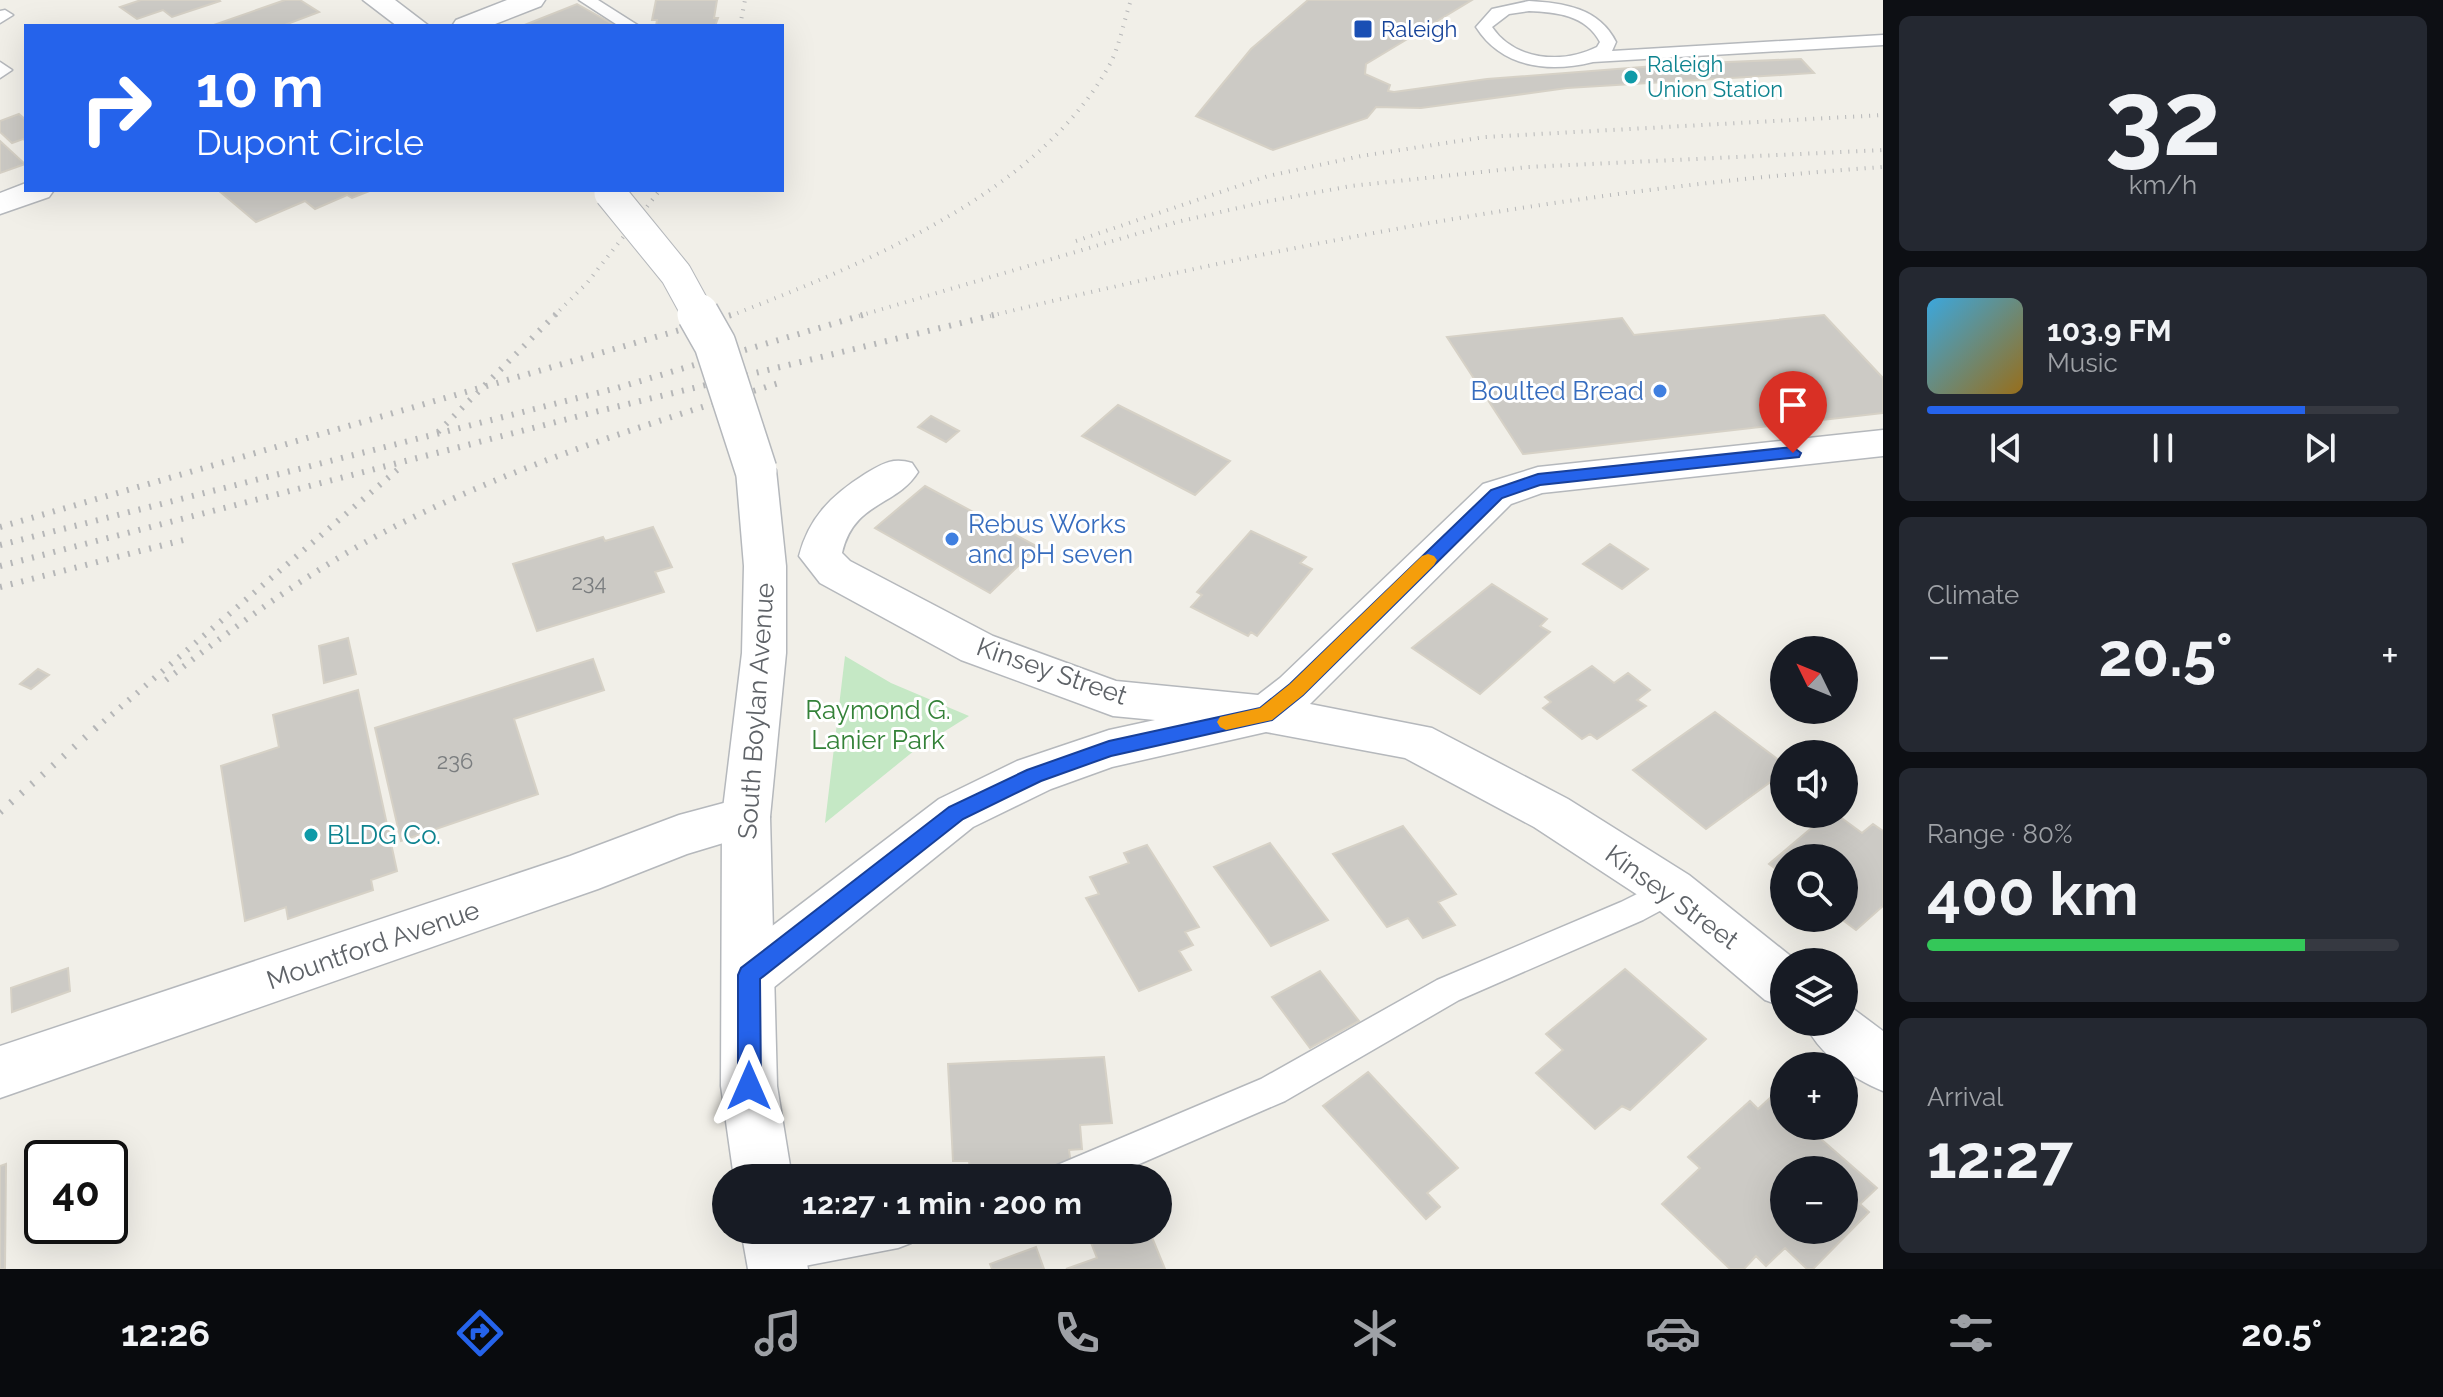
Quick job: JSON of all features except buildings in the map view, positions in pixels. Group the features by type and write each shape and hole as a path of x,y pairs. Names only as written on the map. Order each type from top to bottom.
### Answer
{"street":[{"path":"377,0 412,24"},
{"path":"471,24 531,0"},
{"path":"0,204 33,192"},
{"name":"South Boylan Avenue","path":"608,192 676,274 715,344 756,470 765,566 764,653 746,817 749,1086 761,1164"},
{"path":"749,975 956,813 1034,775 1109,749 1266,714 1296,690 1497,494 1538,480 1883,443"},
{"name":"Kinsey Street","path":"898,472 840,510 824,536 820,556 835,572 977,648 1113,698 1266,714 1415,741 1551,813 1671,890 1770,971"},
{"name":"Mountford Avenue","path":"0,1072 565,879 679,836 746,817"},
{"path":"1848,1036 1883,1065"}],"lane":[{"path":"587,0 628,24"},
{"path":"1679,50 1632,42 1605,32 1572,13 1544,7 1512,4 1488,18 1484,27 1488,37 1499,46 1537,60 1559,62 1655,55 1679,50 1883,40"},
{"path":"1595,57 1608,42 1605,32"},
{"path":"1100,1164 1273,1090 1448,990 1632,911 1671,890"},
{"path":"774,1251 815,1244"}],"green space":[{"name":"Raymond G. Lanier Park","path":"845,656 891,683 969,716 915,750 825,823"}],"railway":[{"path":"740,24 745,0"},
{"path":"735,314 890,248 943,220 993,188 1039,151 1078,110 1110,64 1131,0"},
{"path":"1076,241 1268,176 1361,156 1485,137 1883,115"},
{"path":"859,316 1177,222 1351,186 1528,167 1883,150"},
{"path":"990,316 1211,265 1434,222 1657,189 1883,167"},
{"path":"483,387 587,283 658,192"},
{"path":"483,387 735,314"},
{"path":"730,316 735,314"},
{"path":"0,545 617,388 866,314"},
{"path":"0,566 595,412 998,314"},
{"path":"166,680 302,581 359,546 435,507 582,447 782,382"},
{"path":"0,527 483,387"},
{"path":"438,432 483,387"},
{"path":"95,729 403,465"},
{"path":"0,587 191,538"},
{"path":"0,812 97,727"}],"slow traffic":[{"path":"1226,722 1266,714 1296,690 1428,560"}],"place":[{"name":"Raleigh","path":"1363,29"},
{"name":"Raleigh Union Station","path":"1631,77"},
{"name":"Boulted Bread","path":"1660,391"},
{"name":"Rebus Works and pH seven","path":"952,539"},
{"name":"BLDG Co.","path":"311,835"}],"route":[{"path":"749,1086 749,975 956,813 1034,775 1109,749 1266,714 1296,690 1497,494 1538,480 1793,453"}]}
